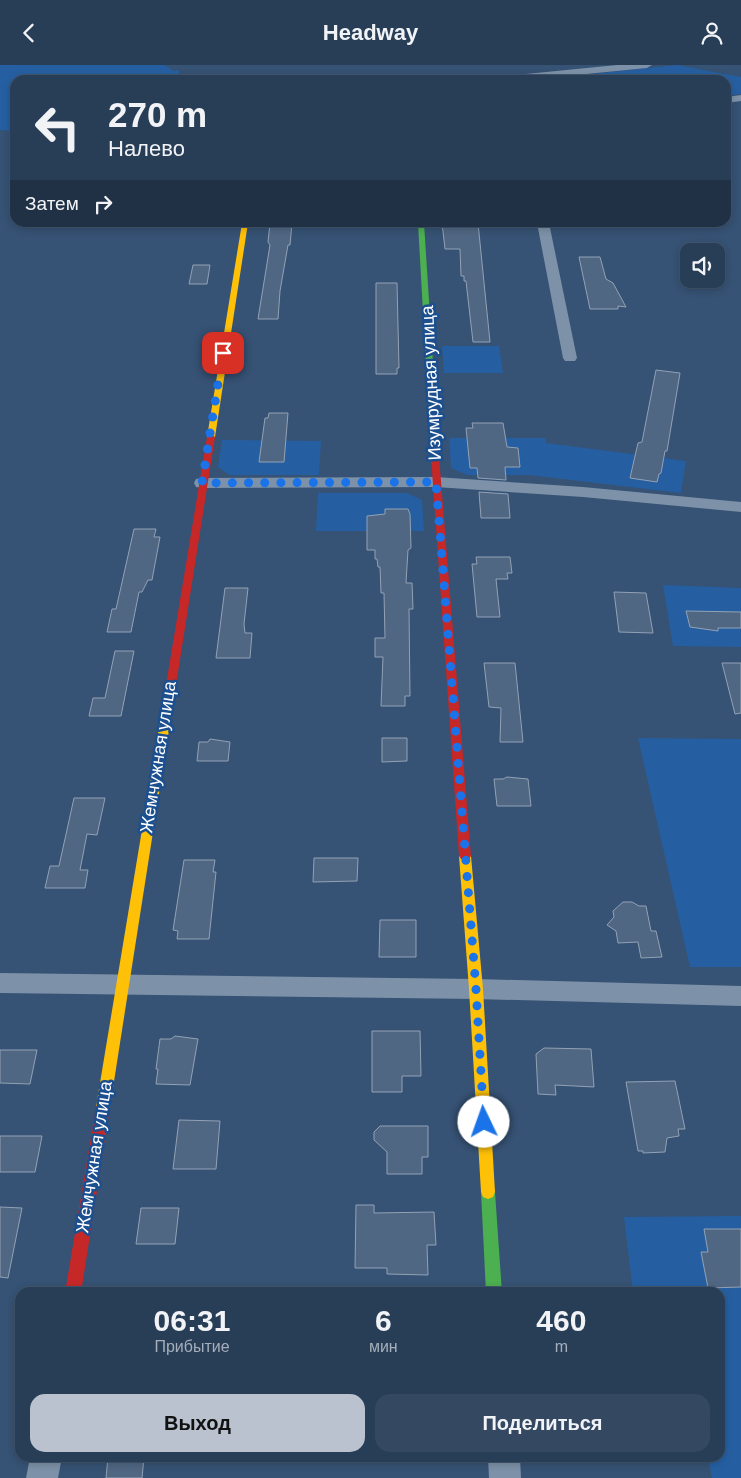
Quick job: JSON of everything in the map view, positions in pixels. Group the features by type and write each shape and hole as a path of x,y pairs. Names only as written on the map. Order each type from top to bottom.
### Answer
{"street":[{"path":"540,75 647,65"},
{"name":"Жемчужная улица","path":"73,1287 244,227"},
{"name":"Изумрудная улица","path":"421,227 436,482 476,989 494,1287"},
{"path":"544,227 570,358"},
{"path":"202,483 436,482 583,492 741,507"},
{"path":"0,983 476,989 741,996"},
{"path":"42,1478 45,1462"},
{"path":"504,1462 505,1478"}],"shaded area":[{"path":"0,65 164,65 174,71 179,70 180,75 10,75 10,131 0,130"},
{"path":"677,65 730,75 582,75"},
{"path":"731,75 741,77 741,94 731,95"},
{"path":"442,346 499,346 503,373 444,373"},
{"path":"449,438 546,438 546,443 686,461 681,493 529,475 467,475 451,468"},
{"path":"222,440 321,441 319,475 230,475 218,467"},
{"path":"318,493 407,493 422,500 424,531 316,531"},
{"path":"663,585 741,588 741,647 673,646"},
{"path":"638,738 741,739 741,967 690,967"},
{"path":"741,1216 741,1478 712,1478 709,1462 725,1462 725,1287 632,1287 624,1217"}],"building":[{"path":"270,227 292,227 290,245 288,245 280,291 278,319 258,319 270,245 268,242"},
{"path":"442,227 478,227 490,342 473,342 466,281 464,281 464,276 461,276 460,249 445,249"},
{"path":"579,257 600,257 606,279 613,283 626,307 618,306 618,309 590,309"},
{"path":"193,265 210,265 207,284 189,284"},
{"path":"376,283 397,283 399,368 397,368 397,374 376,374"},
{"path":"656,370 680,373 667,451 665,451 661,473 657,482 630,478 638,443 642,442"},
{"path":"269,413 288,413 284,462 259,462 265,418 268,418"},
{"path":"472,423 503,423 507,447 518,448 520,467 505,467 506,480 478,478 477,468 470,468 466,428 473,428"},
{"path":"479,492 508,494 510,518 481,518"},
{"path":"385,509 408,509 410,514 411,548 408,550 406,583 412,583 413,609 409,609 410,696 405,696 405,706 381,706 383,657 375,657 375,638 385,638 384,593 381,593 380,567 378,567 377,559 375,559 375,550 367,550 367,516 385,514"},
{"path":"134,529 156,529 154,537 160,537 152,580 148,580 142,592 139,592 131,632 107,632 112,609 116,609"},
{"path":"476,557 510,557 512,573 507,573 508,579 496,579 500,617 477,617 472,564 477,564"},
{"path":"225,588 248,588 244,624 245,633 252,633 250,658 216,658"},
{"path":"614,592 646,593 653,633 619,632"},
{"path":"686,611 741,612 741,628 718,628 718,631 690,627"},
{"path":"115,651 134,651 121,716 89,716 93,698 105,698"},
{"path":"484,663 515,663 523,742 500,742 501,708 489,707"},
{"path":"722,663 741,663 741,713 735,714"},
{"path":"382,738 407,738 407,761 382,762"},
{"path":"210,739 230,742 228,761 197,761 199,742 208,742"},
{"path":"507,777 528,779 531,806 497,806 494,779"},
{"path":"74,798 105,798 97,835 87,834 80,870 88,870 85,888 45,888 50,866 59,866"},
{"path":"314,858 358,858 357,881 313,882"},
{"path":"184,860 215,860 213,872 216,872 209,939 177,939 178,931 173,930"},
{"path":"623,902 632,902 639,906 646,906 651,931 656,931 662,957 641,958 638,942 618,943 616,931 607,925 614,917 613,911"},
{"path":"380,920 416,920 416,957 379,957"},
{"path":"372,1031 420,1031 421,1076 402,1076 402,1092 372,1092"},
{"path":"175,1036 198,1039 190,1085 156,1084 160,1039 171,1039"},
{"path":"544,1048 591,1049 594,1087 555,1085 556,1095 538,1094 536,1054"},
{"path":"0,1050 37,1050 30,1084 0,1083"},
{"path":"675,1081 685,1129 678,1129 679,1136 667,1138 665,1152 643,1153 643,1151 638,1151 626,1082"},
{"path":"179,1120 220,1121 216,1169 173,1169"},
{"path":"380,1126 428,1126 428,1157 422,1157 422,1174 387,1174 387,1152 374,1140 374,1132"},
{"path":"0,1136 42,1136 35,1172 0,1172"},
{"path":"356,1205 374,1205 374,1213 434,1212 436,1245 427,1245 428,1275 387,1274 387,1268 355,1268"},
{"path":"0,1207 22,1208 8,1278 0,1277"},
{"path":"141,1208 179,1208 175,1244 136,1244"},
{"path":"704,1229 741,1229 741,1287 708,1287 701,1252 708,1252"},
{"path":"108,1462 144,1462 142,1478 106,1478"}],"traffic: fast":[{"path":"421,227 435,456"},
{"path":"488,1192 494,1287"}],"traffic: slow":[{"path":"211,437 244,227"},
{"path":"103,1107 171,685"},
{"path":"465,856 476,989 488,1192"}],"traffic: jam":[{"path":"171,685 211,437"},
{"path":"435,456 465,856"},
{"path":"74,1287 103,1107"}],"route":[{"path":"223,353 202,483 436,482 476,989 484,1122"}]}
